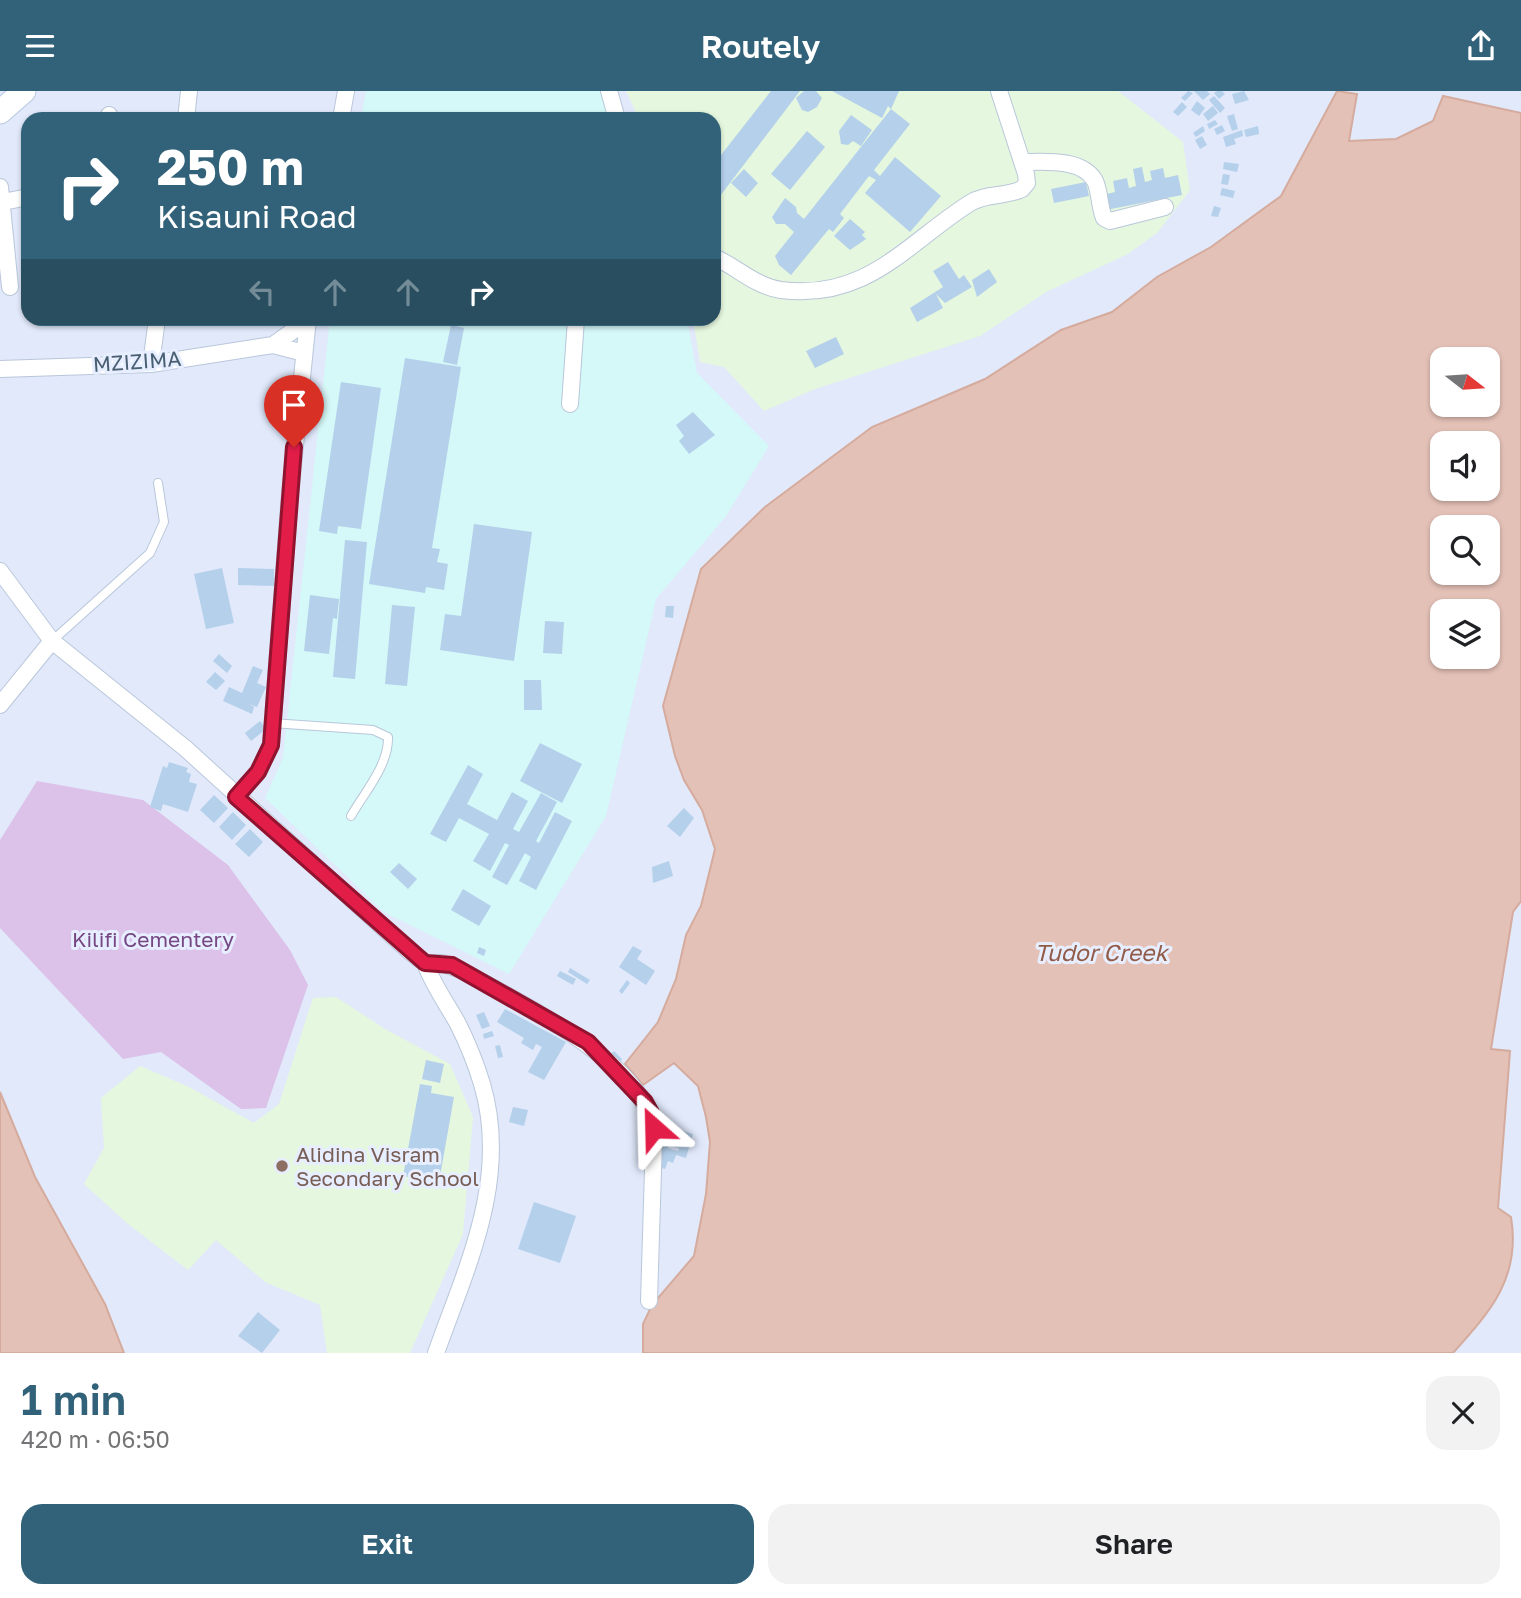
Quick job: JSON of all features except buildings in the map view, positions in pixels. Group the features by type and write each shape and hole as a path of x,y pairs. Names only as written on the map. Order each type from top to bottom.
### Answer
{"main road":[{"path":"0,112 24,91"}],"street":[{"path":"187,112 189,91"},
{"path":"342,112 346,91"},
{"path":"609,91 614,112"},
{"path":"721,261 738,272 781,290 841,287 860,279 920,243 973,201 1022,189 1027,183 1023,162 999,91"},
{"path":"1023,162 1058,162 1087,172 1096,185 1104,218 1110,221 1165,207"},
{"path":"10,287 2,195 21,196"},
{"path":"151,364 156,326"},
{"path":"273,345 299,326"},
{"path":"236,797 253,779 269,753 307,326"},
{"path":"570,404 576,326"},
{"path":"273,345 304,353"},
{"name":"MZIZIMA","path":"0,369 151,364 273,345"},
{"path":"0,571 52,641 186,748 236,797 425,963 458,1025 482,1085 492,1154 491,1177 481,1226 436,1353"},
{"path":"0,705 52,641"},
{"path":"425,963 452,965 588,1042 645,1102 651,1113 654,1137 649,1301"}],"lane":[{"path":"52,641 150,553 164,522 158,483"},
{"path":"272,723 373,730 388,737 388,749 380,767 351,816"}],"shaded area":[{"path":"366,91 601,91 614,112 362,112"},
{"path":"626,91 1118,91 1183,142 1190,190 1158,232 1128,254 1046,292 980,336 815,389 764,411 724,367 700,362 694,326 721,326 721,112 636,112"},
{"path":"329,326 688,326 697,373 769,446 726,516 656,599 606,816 509,974 384,912 265,798 283,758"},
{"name":"Alidina Visram Secondary School","path":"336,997 385,1029 450,1064 473,1117 463,1234 410,1353 327,1353 320,1305 265,1282 216,1240 188,1270 128,1224 84,1184 104,1148 101,1098 140,1066 189,1087 254,1123 279,1104 313,998"}],"green space":[{"name":"Kilifi Cementery","path":"37,781 143,800 228,865 290,950 308,985 266,1108 241,1109 161,1052 123,1059 0,928 0,840"}],"water":[{"name":"Tudor Creek","path":"1337,91 1357,94 1349,141 1396,139 1433,121 1443,96 1521,113 1521,901 1513,912 1491,1049 1510,1051 1498,1208 1511,1217 1513,1238 1512,1258 1500,1292 1453,1353 643,1353 643,1324 652,1305 694,1256 706,1194 710,1142 698,1086 674,1063 643,1085 625,1064 658,1022 676,979 686,935 701,906 715,849 702,810 684,780 675,756 663,706 701,569 765,507 872,427 985,379 1061,330 1112,312 1157,277 1211,247 1281,196"},
{"path":"0,1092 35,1177 105,1304 124,1353 0,1353"}],"place":[{"name":"Alidina Visram Secondary School","path":"282,1166"}],"route":[{"path":"294,447 271,745 258,772 236,797 377,924 425,963 452,965 588,1042 645,1102 654,1128"}]}
